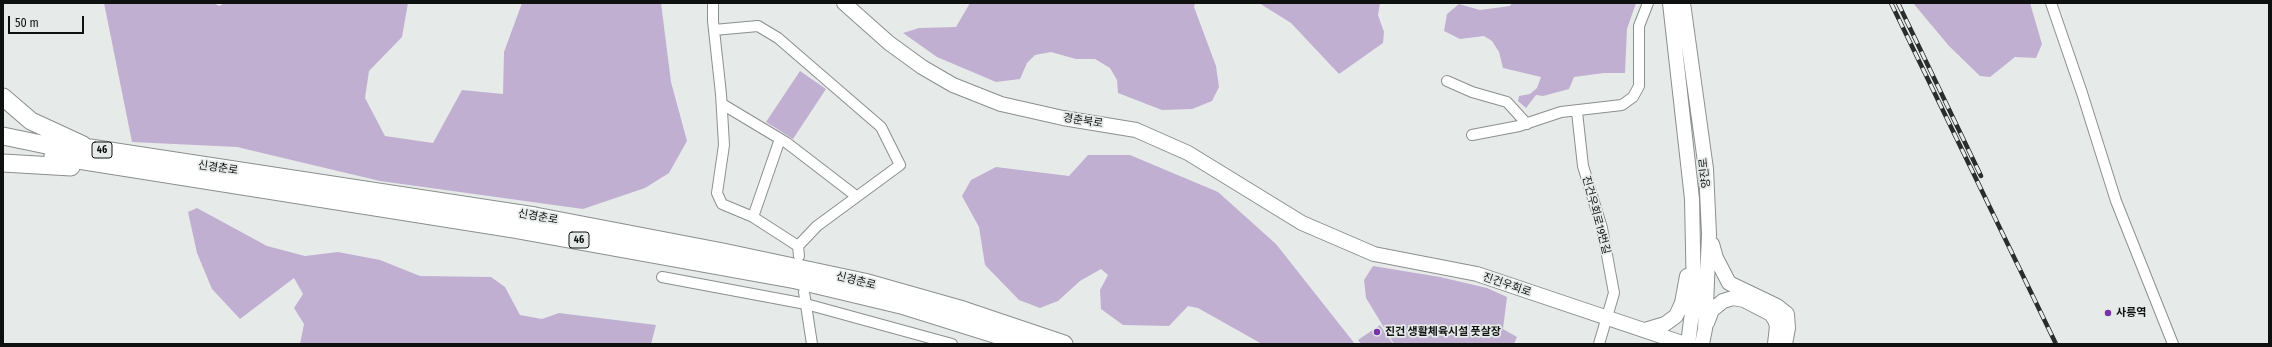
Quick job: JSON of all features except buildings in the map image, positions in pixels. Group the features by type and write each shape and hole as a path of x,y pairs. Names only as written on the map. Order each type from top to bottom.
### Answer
{"highway":[{"path":"3,97 31,121 90,148"},
{"name":"신경춘로","path":"3,136 51,146 90,148 535,216 723,252 864,282 963,310 1064,344"},
{"path":"3,146 125,168"},
{"name":"46","path":"3,163 125,168"},
{"name":"신경춘로","path":"125,168 514,229 796,280 901,305 1026,344"}],"main road":[{"name":"경춘북로","path":"844,3 889,44 922,67 953,85 1001,104 1063,118 1136,130 1188,153 1302,223 1327,235"},
{"name":"양진로","path":"1670,3 1691,191 1694,253 1694,297 1688,344"},
{"name":"양진로","path":"1683,3 1706,169 1709,234 1705,329 1702,344"},
{"path":"1709,234 1716,258 1729,284 1778,306 1787,314 1788,328 1785,344"},
{"name":"진건우회로","path":"1327,235 1374,254 1477,274 1685,344"},
{"path":"1645,330 1665,324 1676,316 1682,303 1688,265 1694,253"},
{"path":"1705,329 1712,310 1723,301 1733,298 1744,300 1771,314 1777,326 1775,344"},
{"path":"1645,330 1661,344"}],"street":[{"path":"713,3 724,145 717,193 722,204 753,217 798,246"},
{"path":"1472,135 1526,124 1561,112 1577,112 1622,105 1633,97 1639,86 1639,26 1648,3"},
{"path":"2050,3 2085,100 2116,201 2173,344"},
{"path":"714,30 758,26 778,38 881,127 900,165 817,226 798,246 799,256"},
{"path":"1447,81 1472,92 1507,102 1526,124"},
{"path":"722,104 780,139 856,196"},
{"name":"진건우회로19번길","path":"1577,112 1583,166 1602,228 1614,293 1605,318 1599,344"},
{"path":"753,217 780,139"},
{"path":"662,277 806,304 952,344"},
{"path":"804,292 812,344"}],"shaded area":[{"path":"104,3 214,3 219,6 225,3 408,3 402,37 369,71 365,98 385,136 433,143 462,90 503,94 504,52 522,3 661,3 671,82 687,141 669,173 645,188 583,209 380,181 237,147 132,142"},
{"path":"970,3 1195,3 1194,7 1216,66 1219,87 1212,101 1192,109 1162,110 1118,93 1117,80 1110,68 1095,59 1076,59 1051,52 1035,55 1027,63 1020,79 996,82 937,57 903,33 919,28 956,27"},
{"path":"1259,3 1380,3 1378,15 1384,32 1383,43 1339,74 1291,23"},
{"path":"1512,3 1636,3 1627,29 1625,73 1604,73 1574,77 1569,89 1543,96 1536,95 1526,108 1518,101 1519,96 1530,94 1537,88 1541,77 1503,68 1499,52 1492,41 1484,36 1460,39 1444,31 1447,14 1459,4 1480,10 1510,6"},
{"path":"1913,3 2030,3 2042,44 2036,58 2015,57 1990,77 1980,76 1949,46"},
{"path":"800,71 826,89 793,139 766,122"},
{"path":"1088,155 1130,155 1218,192 1276,244 1355,344 1262,344 1198,308 1188,306 1169,326 1123,325 1101,309 1100,290 1108,275 1101,269 1080,281 1058,301 1040,308 1019,300 985,265 979,227 962,196 971,180 996,167 1069,176"},
{"path":"197,208 267,246 305,256 338,252 380,260 420,276 491,277 505,287 520,315 542,319 559,313 656,325 651,344 300,344 304,324 294,308 303,294 294,278 240,319 212,289 197,253 188,212"},
{"path":"1373,266 1440,277 1487,288 1507,297 1503,329 1517,337 1514,344 1394,344 1366,298 1364,280"},
{"name":"진건 생활체육시설 풋살장","path":"1380,325 1393,344 1361,344 1358,340"}],"railway":[{"path":"1891,3 2056,344"},
{"path":"1898,3 1981,176"}],"place":[{"name":"사릉역","path":"2108,313"},
{"name":"진건 생활체육시설 풋살장","path":"1377,332"}]}
